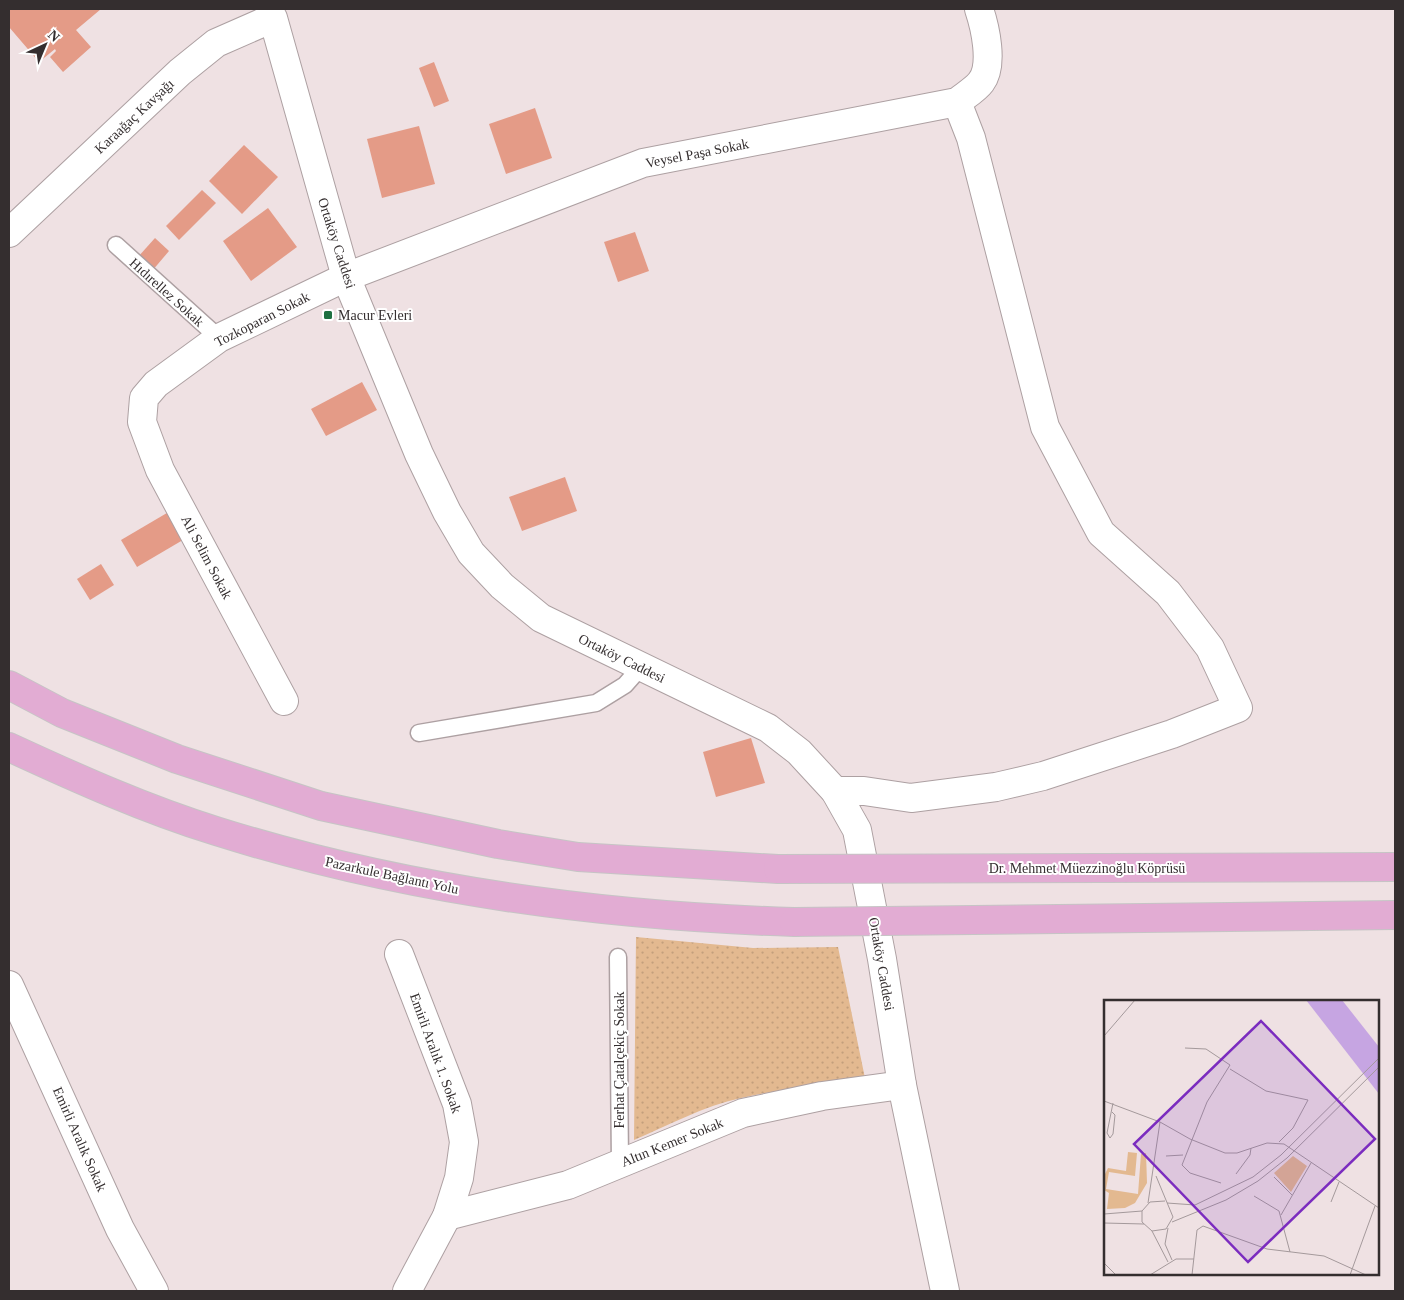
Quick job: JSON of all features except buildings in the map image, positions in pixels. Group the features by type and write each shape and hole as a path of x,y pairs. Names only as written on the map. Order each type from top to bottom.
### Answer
{"main road":[{"name":"Dr. Mehmet Müezzinoğlu Köprüsü","path":"9,685 62,712 177,759 330,808 498,844 578,857 778,869 1395,867"},
{"name":"Pazarkule Bağlantı Yolu","path":"9,747 96,787 216,831 355,870 504,897 683,916 794,922 1395,915"}],"street":[{"name":"Veysel Paşa Sokak","path":"346,277 643,164 957,102 982,81 988,58 986,30 979,9"},
{"name":"Karaağaç Kavşağı","path":"9,233 180,72 209,48 271,14"},
{"name":"Ortaköy Caddesi","path":"271,14 346,277 419,454 447,512 471,553 502,586 541,618 640,668 768,728 799,752 835,791 857,830 882,959 902,1085 945,1291"},
{"path":"835,791 864,791 911,798 996,787 1043,776 1172,734 1238,708 1210,648 1168,593 1101,532 1045,427 971,138 957,102"},
{"name":"Tozkoparan Sokak","path":"142,409 144,398 156,384 219,338 346,277"},
{"name":"Ali Selim Sokak","path":"142,409 142,422 160,470 284,701"},
{"name":"Emirli Aralık 1. Sokak","path":"399,954 457,1104 464,1142 460,1178 447,1216 407,1291"},
{"name":"Emirli Aralık Sokak","path":"9,985 120,1229 154,1291"},
{"name":"Altın Kemer Sokak","path":"447,1216 568,1185 743,1113 822,1096 902,1085"}],"lane":[{"name":"Hıdırellez Sokak","path":"116,245 219,338"},
{"path":"420,733 596,703 625,685 640,668"},
{"name":"Ferhat Çatalçekiç Sokak","path":"618,957 620,1164"}],"shaded area":[{"path":"636,937 753,948 838,947 866,1083 788,1090 727,1101 634,1140"}],"place":[{"name":"Macur Evleri","path":"328,315"}]}
